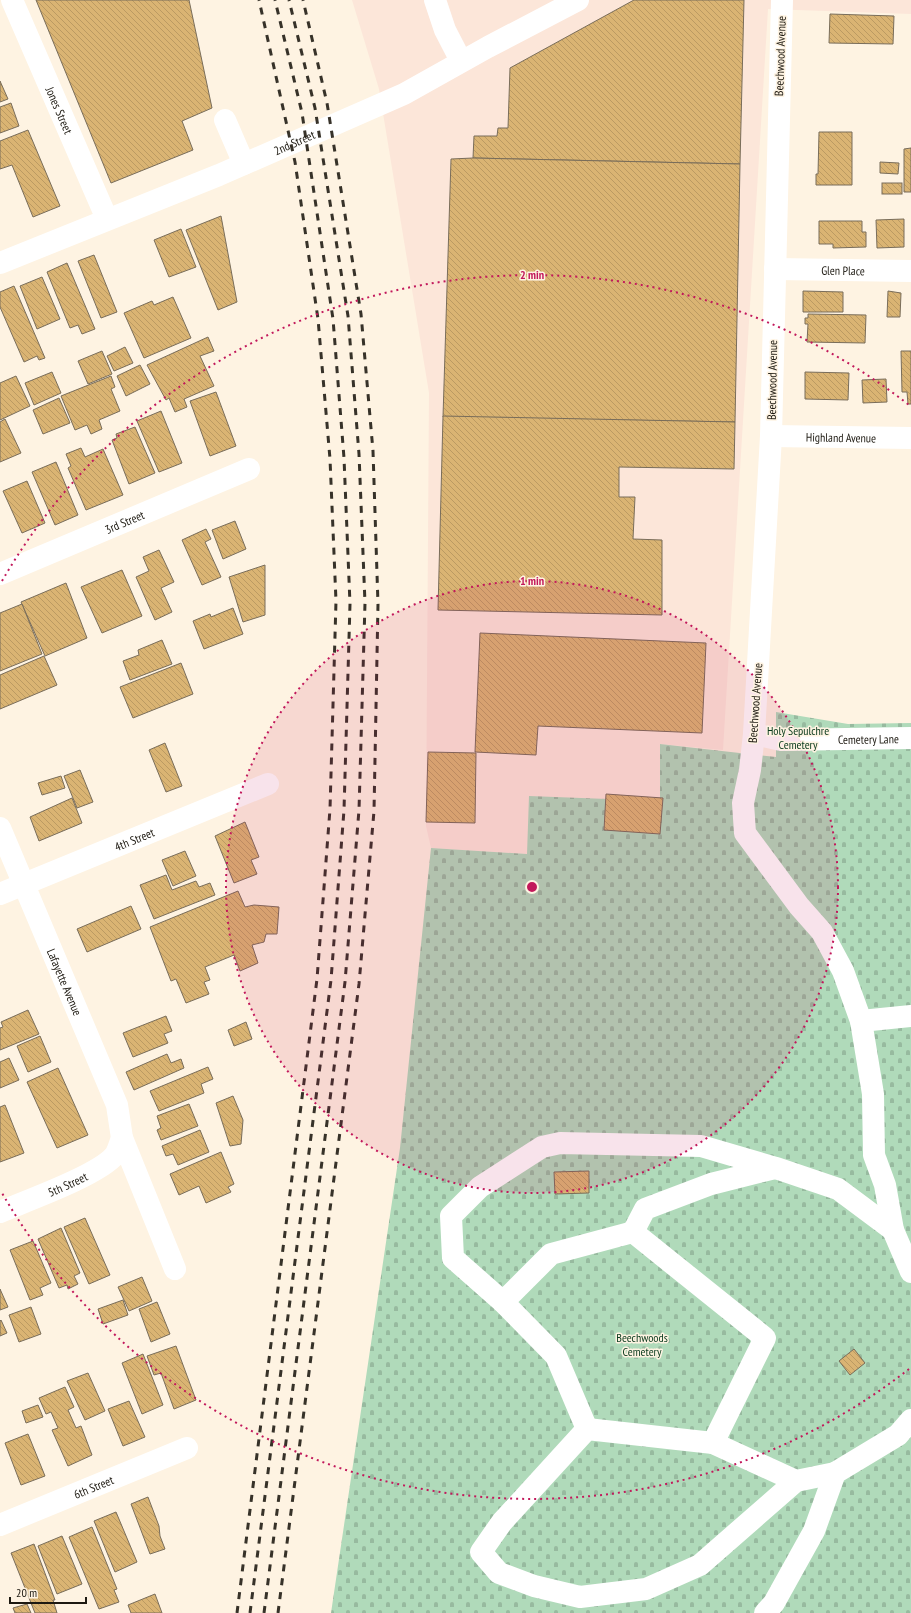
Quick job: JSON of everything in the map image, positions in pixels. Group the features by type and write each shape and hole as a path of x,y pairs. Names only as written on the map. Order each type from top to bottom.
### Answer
{"street":[{"name":"Jones Street","path":"12,0 107,219"},
{"path":"435,0 445,30 461,62"},
{"name":"2nd Street","path":"0,263 244,164 404,94 578,0"},
{"name":"Beechwood Avenue","path":"782,0 771,436 754,734 750,770 743,803 744,834 799,906 822,932 843,970 861,1021 873,1094 874,1155 885,1185 893,1230 911,1272"},
{"path":"224,120 244,164"},
{"name":"Glen Place","path":"775,269 911,271"},
{"name":"Highland Avenue","path":"771,436 911,438"},
{"name":"3rd Street","path":"0,574 249,469"},
{"name":"Cemetery Lane","path":"754,734 781,740 911,738"},
{"name":"4th Street","path":"0,894 268,784"},
{"name":"Lafayette Avenue","path":"0,828 117,1105 122,1138 175,1269"},
{"path":"861,1021 911,1016"},
{"name":"5th Street","path":"0,1212 72,1182 101,1166 115,1155 122,1138"},
{"path":"586,1429 556,1356 503,1302 453,1258 451,1216 480,1188 542,1147 560,1143 701,1146 776,1168 838,1189 893,1230"},
{"path":"503,1302 552,1254 633,1232 645,1209 711,1184 776,1168"},
{"path":"633,1232 765,1338 713,1443"},
{"path":"586,1429 502,1522 481,1552 499,1573 534,1586 580,1597 646,1589 700,1565 796,1480 835,1473 898,1435 911,1420"},
{"path":"586,1429 713,1443 796,1480"},
{"name":"6th Street","path":"0,1525 187,1448"},
{"path":"765,1613 774,1603 814,1531 835,1473"}],"shaded area":[{"path":"352,0 911,0 911,14 768,9 723,750 660,744 660,801 527,854 431,848 426,826 429,393 379,89"}],"green space":[{"name":"Beechwoods Cemetery","path":"776,712 848,724 911,723 911,1613 331,1613 400,1148 431,848 527,854 529,796 660,801 660,744 776,757"}],"building":[{"path":"36,0 189,0 212,108 182,121 193,150 111,183"},
{"path":"634,0 744,0 740,164 473,158 474,136 497,136 498,128 508,128 510,68"},
{"path":"830,14 894,16 893,44 829,43"},
{"path":"0,81 8,99 0,102"},
{"path":"11,103 19,126 0,133 0,107"},
{"path":"28,130 60,206 33,217 12,165 0,169 0,141"},
{"path":"819,132 852,132 852,185 816,185 816,174 818,174"},
{"path":"911,148 911,192 904,192 904,149"},
{"path":"473,158 740,164 735,422 443,417 451,159"},
{"path":"880,162 899,163 898,174 880,173"},
{"path":"882,183 902,183 902,194 882,194"},
{"path":"221,216 237,302 218,310 186,230"},
{"path":"904,219 904,247 877,248 876,220"},
{"path":"819,221 862,221 862,232 866,232 866,247 833,248 833,244 819,244"},
{"path":"181,229 196,267 169,277 154,240"},
{"path":"94,255 117,312 101,318 78,261"},
{"path":"67,263 95,329 82,334 78,325 70,328 47,272"},
{"path":"42,277 60,319 37,329 20,286"},
{"path":"14,286 45,358 39,360 37,356 24,362 0,307 0,292"},
{"path":"803,291 843,292 843,312 803,312"},
{"path":"888,291 901,293 900,317 887,317"},
{"path":"173,297 191,338 144,358 124,313 152,301 154,305"},
{"path":"808,314 866,315 865,343 807,342 808,324 805,324 805,318 808,318"},
{"path":"208,337 214,351 200,356 214,386 184,399 187,407 175,412 169,398 166,400 147,365"},
{"path":"125,347 133,363 114,371 107,356"},
{"path":"102,351 112,374 88,384 78,361"},
{"path":"901,351 911,351 911,404 908,404 907,392 902,392"},
{"path":"140,365 150,384 126,396 117,376"},
{"path":"52,372 61,393 34,405 25,383"},
{"path":"805,372 849,373 848,400 805,399"},
{"path":"16,376 30,406 0,420 0,383"},
{"path":"111,376 115,387 111,389 120,411 99,420 102,429 91,434 87,425 75,430 61,396"},
{"path":"886,379 887,402 863,403 862,380"},
{"path":"216,392 236,446 210,456 190,401"},
{"path":"59,398 70,423 43,434 33,410"},
{"path":"161,411 182,463 159,472 137,421"},
{"path":"443,416 735,422 734,469 619,467 619,497 635,497 633,539 662,540 662,615 438,610"},
{"path":"5,419 21,453 0,462 0,422"},
{"path":"135,427 155,473 129,484 112,440 117,438 116,434"},
{"path":"81,448 85,457 103,449 123,495 86,510 68,468 71,466 66,454"},
{"path":"56,462 78,515 55,525 32,472"},
{"path":"27,481 45,523 22,533 3,491"},
{"path":"235,521 246,549 223,559 212,530"},
{"path":"206,529 211,539 205,542 221,577 202,585 182,540"},
{"path":"159,550 174,582 161,588 172,612 155,620 136,577 149,571 143,557"},
{"path":"265,565 265,615 243,622 229,577"},
{"path":"122,570 142,616 102,633 81,587"},
{"path":"66,583 87,638 45,656 21,602"},
{"path":"22,604 42,654 0,671 0,613"},
{"path":"233,608 243,634 204,649 193,621 210,614 211,617"},
{"path":"480,633 706,643 702,733 538,726 536,755 475,752"},
{"path":"162,640 172,664 130,680 123,661 139,655 138,650"},
{"path":"44,656 57,685 0,709 0,675"},
{"path":"181,663 193,694 133,718 120,687"},
{"path":"165,743 182,786 166,792 149,750"},
{"path":"428,752 476,753 475,823 426,822"},
{"path":"80,770 93,802 77,808 64,776"},
{"path":"61,776 65,788 42,795 38,783"},
{"path":"606,794 663,798 660,834 604,830"},
{"path":"72,798 82,823 39,841 30,817"},
{"path":"245,822 259,857 251,860 257,874 234,883 215,836"},
{"path":"185,851 196,876 173,886 162,860"},
{"path":"166,875 172,890 196,881 199,887 210,883 215,895 154,919 140,885"},
{"path":"238,891 245,907 254,905 279,907 277,934 266,934 264,942 252,945 258,963 240,971 234,955 205,967 210,980 204,982 209,994 186,1003 176,979 171,981 150,927"},
{"path":"131,906 141,929 87,952 77,929"},
{"path":"28,1010 39,1034 0,1050 0,1028 3,1027 1,1022"},
{"path":"166,1016 172,1031 164,1034 168,1043 133,1057 123,1033"},
{"path":"246,1022 252,1039 234,1046 228,1030"},
{"path":"40,1036 51,1062 28,1072 17,1046"},
{"path":"167,1054 171,1063 181,1059 184,1068 134,1090 126,1072"},
{"path":"9,1058 19,1080 0,1088 0,1062"},
{"path":"208,1067 213,1079 201,1084 204,1093 159,1111 150,1091"},
{"path":"58,1068 88,1135 57,1148 27,1082"},
{"path":"233,1096 243,1120 241,1144 230,1146 216,1103"},
{"path":"189,1104 198,1126 161,1140 157,1130 161,1128 157,1116"},
{"path":"5,1105 24,1153 0,1162 0,1107"},
{"path":"200,1130 209,1152 178,1165 173,1154 166,1156 162,1146"},
{"path":"221,1152 234,1184 228,1187 231,1192 206,1203 199,1186 179,1195 170,1174"},
{"path":"589,1171 589,1193 555,1194 554,1172"},
{"path":"85,1218 110,1275 89,1284 64,1227"},
{"path":"61,1228 80,1273 74,1276 78,1284 68,1289 67,1285 59,1288 38,1239"},
{"path":"33,1241 51,1283 40,1288 43,1295 30,1300 10,1250"},
{"path":"142,1277 152,1301 129,1311 118,1287"},
{"path":"0,1289 8,1307 0,1310"},
{"path":"123,1300 128,1315 103,1324 98,1309"},
{"path":"157,1302 170,1334 151,1342 139,1309"},
{"path":"31,1307 41,1334 19,1342 9,1315"},
{"path":"1,1320 7,1333 0,1336 0,1321"},
{"path":"176,1346 196,1400 174,1409 161,1373 154,1375 147,1356"},
{"path":"854,1349 865,1363 850,1375 839,1361"},
{"path":"143,1354 163,1405 142,1414 122,1363"},
{"path":"88,1373 105,1411 85,1420 67,1381"},
{"path":"65,1387 74,1407 68,1410 76,1428 81,1426 92,1455 68,1466 52,1430 58,1428 51,1412 46,1414 39,1398"},
{"path":"129,1401 145,1437 123,1446 108,1409"},
{"path":"38,1405 43,1417 26,1423 22,1411"},
{"path":"28,1434 45,1476 21,1485 5,1443"},
{"path":"148,1497 159,1526 160,1536 165,1549 150,1554 131,1504"},
{"path":"116,1512 137,1562 115,1572 94,1521"},
{"path":"92,1527 117,1589 114,1590 119,1602 99,1609 69,1537"},
{"path":"62,1536 82,1584 57,1594 38,1546"},
{"path":"34,1544 55,1600 53,1600 57,1613 35,1613 11,1553"},
{"path":"155,1594 162,1613 131,1613 128,1605"},
{"path":"27,1604 31,1613 15,1613 13,1608"}],"railway":[{"path":"237,1613 317,979 330,809 336,601 330,459 318,319 295,162 259,0"},
{"path":"250,1613 331,980 344,810 350,604 344,458 333,319 302,113 275,0"},
{"path":"264,1613 345,982 359,810 365,603 359,454 348,316 315,108 289,0"},
{"path":"278,1613 359,984 374,811 378,604 373,451 361,314 327,103 303,0"}],"park label":[{"name":"Holy Sepulchre Cemetery","path":"798,737"}]}
